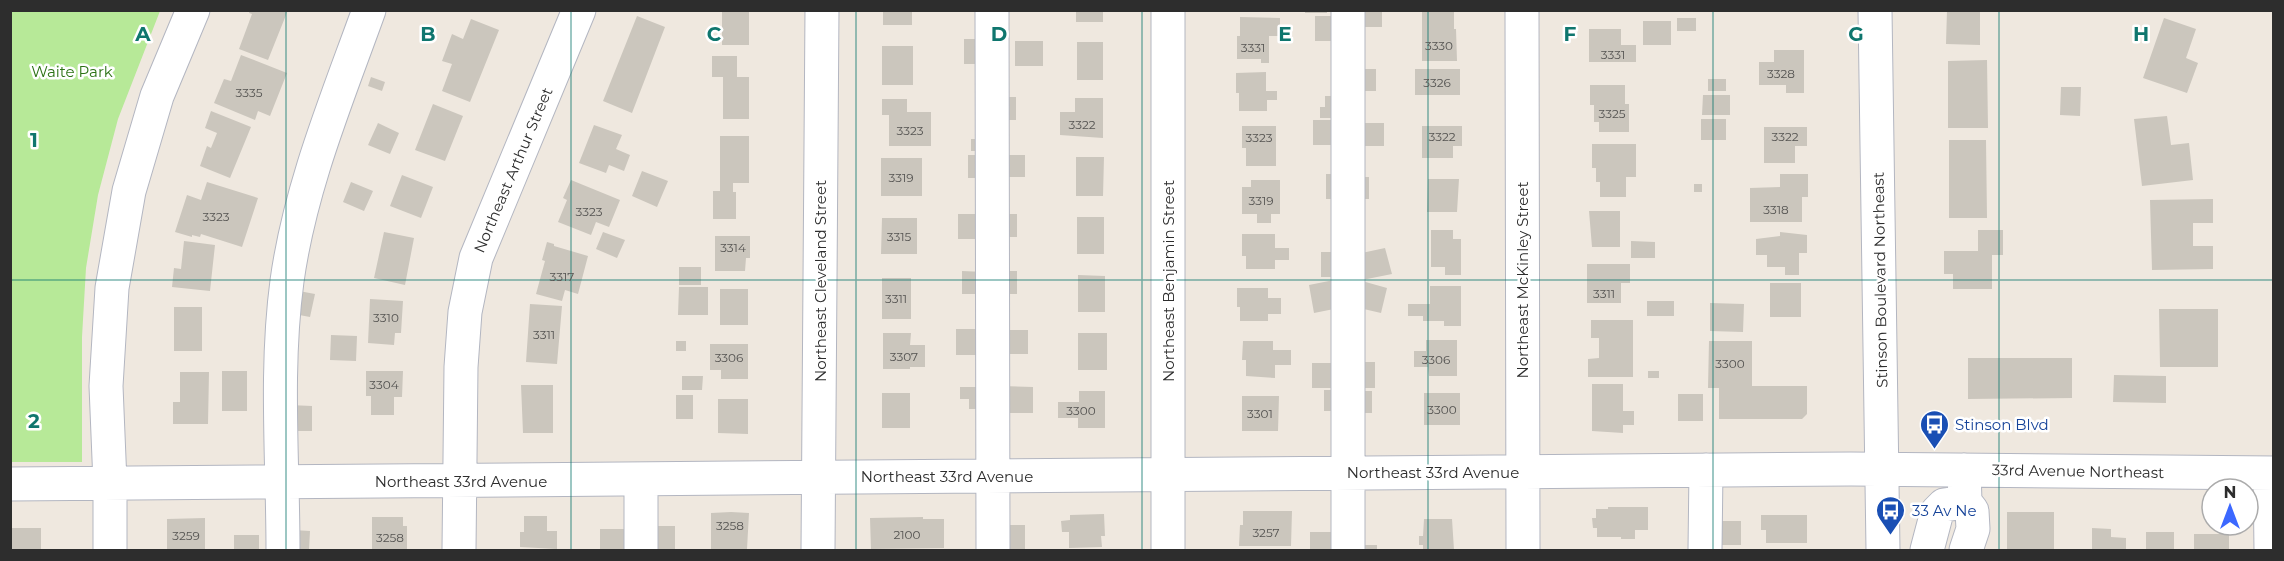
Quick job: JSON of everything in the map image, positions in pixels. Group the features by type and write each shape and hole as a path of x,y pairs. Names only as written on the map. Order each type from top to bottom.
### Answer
{"street":[{"path":"110,550 106,386 112,288 129,191 157,96 193,10"},
{"path":"284,550 279,362 287,281 305,190 369,10"},
{"name":"Northeast Arthur Street","path":"459,550 461,367 464,323 476,258 579,10"},
{"name":"Northeast Cleveland Street","path":"818,550 822,10"},
{"path":"992,10 993,550"},
{"name":"Northeast Benjamin Street","path":"1168,10 1168,550"},
{"path":"1348,10 1348,550"},
{"name":"Northeast McKinley Street","path":"1521,10 1523,550"},
{"name":"Stinson Boulevard Northeast","path":"1875,10 1883,550"},
{"name":"Northeast 33rd Avenue","path":"10,484 1883,469"},
{"name":"33rd Avenue Northeast","path":"1883,469 2272,473"},
{"path":"1705,550 1706,470"},
{"path":"1964,470 1965,502 1972,511 1973,529 1966,550"},
{"path":"2271,550 2272,473"},
{"path":"641,479 641,550"},
{"path":"1927,550 1937,513 1944,505 1965,502"}],"green space":[{"name":"Waite Park","path":"10,11 160,11 118,119 98,195 86,268 82,337 82,462 11,462"}],"building":[{"path":"250,10 288,10 268,60 239,49 252,14 249,13"},
{"path":"722,10 749,10 749,45 722,45"},
{"path":"883,10 912,10 912,25 883,25"},
{"path":"1076,10 1103,10 1103,22 1076,22"},
{"path":"1305,10 1327,10 1327,13 1305,13"},
{"path":"1354,10 1382,10 1382,27 1354,27"},
{"path":"1422,10 1454,10 1457,61 1422,61"},
{"path":"1947,10 1980,10 1980,45 1946,44"},
{"path":"637,16 665,27 632,113 603,101"},
{"path":"1315,16 1339,16 1339,41 1315,41"},
{"path":"1240,17 1280,18 1280,36 1269,36 1269,63 1261,63 1261,59 1237,59"},
{"path":"1677,18 1696,18 1696,31 1677,31"},
{"path":"2164,18 2196,29 2186,58 2198,63 2187,93 2143,78"},
{"path":"471,19 499,30 470,102 442,91 452,64 442,61 452,34 463,39"},
{"path":"1643,21 1671,21 1671,45 1643,45"},
{"path":"1589,29 1621,29 1621,45 1636,45 1636,62 1589,62"},
{"path":"964,39 982,39 982,64 964,64"},
{"path":"1015,41 1043,41 1043,66 1015,66"},
{"path":"1077,42 1103,42 1103,80 1077,80"},
{"path":"882,46 913,46 913,85 882,85"},
{"path":"1774,50 1804,50 1804,93 1786,93 1786,85 1759,85 1759,62 1774,62"},
{"path":"241,55 287,73 270,116 258,111 255,120 214,103 224,79 231,81"},
{"path":"712,56 737,56 737,77 749,77 749,119 723,119 723,77 712,77"},
{"path":"1987,60 1988,128 1948,128 1948,61"},
{"path":"1355,69 1376,69 1376,91 1354,91"},
{"path":"1415,69 1460,69 1460,95 1415,95"},
{"path":"1266,72 1266,91 1277,91 1277,100 1267,100 1267,111 1239,111 1236,73"},
{"path":"371,77 385,82 382,91 368,86"},
{"path":"1708,79 1726,79 1726,91 1708,91"},
{"path":"1590,85 1625,85 1625,104 1629,104 1629,132 1599,132 1599,122 1594,122 1594,105 1590,105"},
{"path":"2061,87 2081,87 2080,116 2060,115"},
{"path":"1703,95 1730,95 1730,115 1702,115"},
{"path":"1325,96 1339,96 1338,118 1320,118 1320,107 1325,107"},
{"path":"1000,97 1016,97 1016,120 1000,120"},
{"path":"1075,98 1103,98 1103,138 1060,135 1060,112 1075,112"},
{"path":"882,99 907,99 907,112 931,112 931,146 889,146 889,115 882,115"},
{"path":"433,104 463,116 445,161 415,150"},
{"path":"211,111 251,127 230,178 200,166 207,146 211,148 217,133 205,128"},
{"path":"2167,116 2171,145 2189,143 2193,180 2142,186 2134,119"},
{"path":"1701,119 1726,119 1726,140 1701,140"},
{"path":"1313,120 1339,120 1339,145 1313,145"},
{"path":"378,123 399,133 390,154 368,145"},
{"path":"1355,123 1384,123 1384,146 1355,146"},
{"path":"594,125 622,135 616,149 630,155 624,171 609,165 606,173 579,163"},
{"path":"1242,126 1276,126 1276,166 1246,166 1246,148 1242,148"},
{"path":"1422,126 1462,126 1462,146 1453,146 1453,158 1422,158"},
{"path":"1764,127 1807,127 1807,146 1795,146 1795,163 1764,163"},
{"path":"720,136 749,136 749,183 733,183 733,192 736,192 736,219 713,219 713,191 720,191"},
{"path":"971,139 982,139 982,151 971,151"},
{"path":"1949,140 1986,140 1987,218 1949,218"},
{"path":"1592,144 1636,144 1636,177 1626,177 1626,197 1600,197 1600,182 1596,182 1596,168 1592,168"},
{"path":"968,155 984,155 984,178 968,178"},
{"path":"1000,155 1025,155 1025,177 1000,177"},
{"path":"1076,157 1104,157 1103,196 1076,196"},
{"path":"881,158 922,158 922,196 881,196"},
{"path":"642,171 668,181 657,207 632,196"},
{"path":"1326,174 1340,174 1340,199 1326,199"},
{"path":"1780,174 1808,174 1808,197 1802,197 1802,222 1750,222 1750,188 1780,187"},
{"path":"402,175 433,187 421,218 390,206"},
{"path":"1354,177 1369,177 1369,199 1354,199"},
{"path":"1428,179 1459,179 1457,212 1427,212"},
{"path":"571,180 620,200 609,227 596,222 591,235 558,222 567,200 563,198"},
{"path":"1251,180 1280,180 1280,214 1271,214 1271,223 1257,223 1257,214 1242,214 1242,187 1251,187"},
{"path":"207,182 258,198 242,247 201,234 200,237 192,235 192,237 175,232 187,195 201,200"},
{"path":"351,182 373,191 364,211 343,202"},
{"path":"1694,184 1702,184 1702,192 1694,192"},
{"path":"2213,199 2213,223 2193,223 2193,246 2213,246 2213,269 2152,270 2150,200"},
{"path":"1589,211 1620,211 1620,247 1592,247"},
{"path":"958,214 984,214 984,239 958,239"},
{"path":"1000,214 1017,214 1017,237 1000,237"},
{"path":"1077,217 1104,217 1104,254 1077,254"},
{"path":"882,218 917,218 917,254 881,254"},
{"path":"1431,230 1453,230 1453,239 1461,239 1461,275 1445,275 1445,267 1431,267"},
{"path":"1978,230 2003,230 2003,255 1992,255 1992,289 1953,289 1953,274 1944,274 1944,251 1978,251"},
{"path":"384,232 414,238 405,285 374,278"},
{"path":"603,232 625,240 617,258 596,249"},
{"path":"1780,232 1807,235 1807,253 1799,253 1799,275 1785,275 1785,267 1767,267 1767,255 1756,255 1756,239 1780,236"},
{"path":"1242,234 1275,234 1275,248 1289,248 1289,260 1275,260 1275,269 1246,269 1246,256 1242,256"},
{"path":"715,236 750,236 750,258 746,258 745,271 715,271"},
{"path":"184,241 215,245 210,291 172,287 174,268 181,269"},
{"path":"1631,241 1655,242 1655,258 1631,258"},
{"path":"547,242 588,256 578,294 565,290 562,301 536,294 545,261 542,260"},
{"path":"1385,248 1392,274 1362,280 1357,254"},
{"path":"1321,252 1340,252 1340,277 1321,277"},
{"path":"1587,264 1630,264 1630,283 1621,283 1621,303 1587,303"},
{"path":"679,267 701,267 701,285 679,285"},
{"path":"962,271 985,272 985,294 962,294"},
{"path":"1000,271 1017,271 1017,294 1000,294"},
{"path":"1078,275 1105,276 1105,312 1078,312"},
{"path":"882,278 911,278 911,319 882,319"},
{"path":"1334,280 1339,308 1314,313 1309,285"},
{"path":"1362,281 1387,288 1381,313 1355,307"},
{"path":"1770,283 1801,283 1801,317 1770,317"},
{"path":"1430,286 1461,286 1461,326 1444,326 1444,321 1423,321 1423,316 1408,316 1408,304 1430,304"},
{"path":"679,287 708,287 708,315 678,315"},
{"path":"1237,288 1268,288 1268,298 1281,298 1281,314 1268,314 1268,321 1240,321"},
{"path":"720,289 748,289 748,325 720,325"},
{"path":"299,291 315,294 310,317 294,314"},
{"path":"370,299 403,301 401,333 395,333 394,345 368,343"},
{"path":"1647,301 1674,301 1674,316 1647,316"},
{"path":"1710,303 1744,304 1743,332 1710,331"},
{"path":"530,304 562,306 557,364 526,362"},
{"path":"174,307 202,307 202,351 174,351"},
{"path":"2159,309 2218,309 2218,367 2160,367"},
{"path":"1591,320 1633,320 1633,377 1588,377 1588,359 1599,358 1599,338 1591,338"},
{"path":"956,329 985,329 984,355 956,355"},
{"path":"1000,330 1028,330 1028,354 1000,354"},
{"path":"883,333 911,333 910,345 925,345 925,367 883,369"},
{"path":"1078,333 1107,333 1107,370 1078,370"},
{"path":"331,335 357,336 356,361 330,360"},
{"path":"1426,340 1457,340 1457,376 1429,376 1428,367 1414,367 1414,351 1426,351"},
{"path":"676,341 686,341 686,351 676,351"},
{"path":"1243,341 1273,341 1273,350 1291,350 1291,365 1275,365 1275,378 1246,376 1246,360 1242,360"},
{"path":"1709,341 1752,341 1752,386 1807,386 1807,414 1802,419 1719,419 1719,388 1708,388"},
{"path":"710,344 748,344 748,379 721,379 721,370 710,370"},
{"path":"1968,358 2072,358 2072,398 1968,399"},
{"path":"1356,362 1375,362 1375,388 1356,388"},
{"path":"1312,363 1339,363 1339,388 1312,388"},
{"path":"222,371 247,371 247,411 222,411"},
{"path":"366,371 403,371 402,397 394,397 394,415 371,415 371,396 366,396"},
{"path":"1648,371 1659,371 1659,378 1648,378"},
{"path":"180,372 209,372 208,424 173,424 173,402 180,402"},
{"path":"2114,375 2166,376 2166,403 2113,402"},
{"path":"682,376 703,376 702,390 682,390"},
{"path":"1592,384 1623,384 1623,411 1634,411 1634,425 1623,425 1623,433 1592,431"},
{"path":"521,385 553,385 553,433 523,433"},
{"path":"1001,386 1033,387 1033,413 1001,413"},
{"path":"960,387 985,387 985,409 969,409 969,399 960,399"},
{"path":"1324,390 1339,390 1339,411 1324,411"},
{"path":"1079,391 1105,391 1105,428 1078,428 1078,418 1058,418 1058,402 1079,402"},
{"path":"1356,391 1372,391 1372,413 1356,413"},
{"path":"882,393 910,393 910,428 882,428"},
{"path":"1424,393 1460,393 1460,425 1424,425"},
{"path":"1678,394 1703,394 1703,421 1678,421"},
{"path":"676,395 693,395 693,419 676,419"},
{"path":"1242,396 1279,396 1278,431 1242,431"},
{"path":"718,399 748,399 748,434 718,433"},
{"path":"289,405 312,406 312,431 289,431"},
{"path":"1608,507 1648,507 1648,530 1635,530 1635,539 1597,537 1597,528 1593,528 1592,518 1596,518 1596,509 1608,509"},
{"path":"1243,511 1292,511 1291,546 1239,546"},
{"path":"2007,512 2054,512 2054,550 2007,550"},
{"path":"711,513 749,513 747,549 711,549"},
{"path":"1104,514 1105,536 1101,536 1102,547 1069,548 1069,532 1062,532 1061,521 1070,520 1070,515"},
{"path":"1761,515 1807,515 1807,543 1766,543 1766,530 1761,530"},
{"path":"524,516 547,516 547,531 557,531 557,549 520,547 520,532 524,532"},
{"path":"372,517 403,517 403,526 407,526 407,549 372,549"},
{"path":"923,517 923,519 944,519 944,548 871,549 870,518"},
{"path":"205,518 205,550 167,550 167,519"},
{"path":"1424,519 1452,519 1454,550 1423,550 1423,545 1419,545 1419,536 1423,536"},
{"path":"1718,521 1741,521 1741,545 1718,545"},
{"path":"1000,525 1025,525 1025,549 1000,549"},
{"path":"646,526 675,526 675,550 646,550"},
{"path":"10,528 41,528 41,550 10,550"},
{"path":"2092,528 2111,529 2111,537 2126,538 2126,550 2092,550"},
{"path":"600,529 627,529 627,550 600,550"},
{"path":"293,530 310,531 309,550 293,550"},
{"path":"1310,532 1338,532 1338,550 1310,550"},
{"path":"2146,532 2174,532 2174,550 2146,550"},
{"path":"2194,534 2200,534 2200,537 2229,537 2229,550 2194,550"},
{"path":"234,535 259,535 259,550 234,550"},
{"path":"1355,545 1377,545 1377,550 1355,550"}],"place":[{"name":"Stinson Blvd","path":"1934,450"},
{"name":"33 Av Ne","path":"1891,536"}]}
